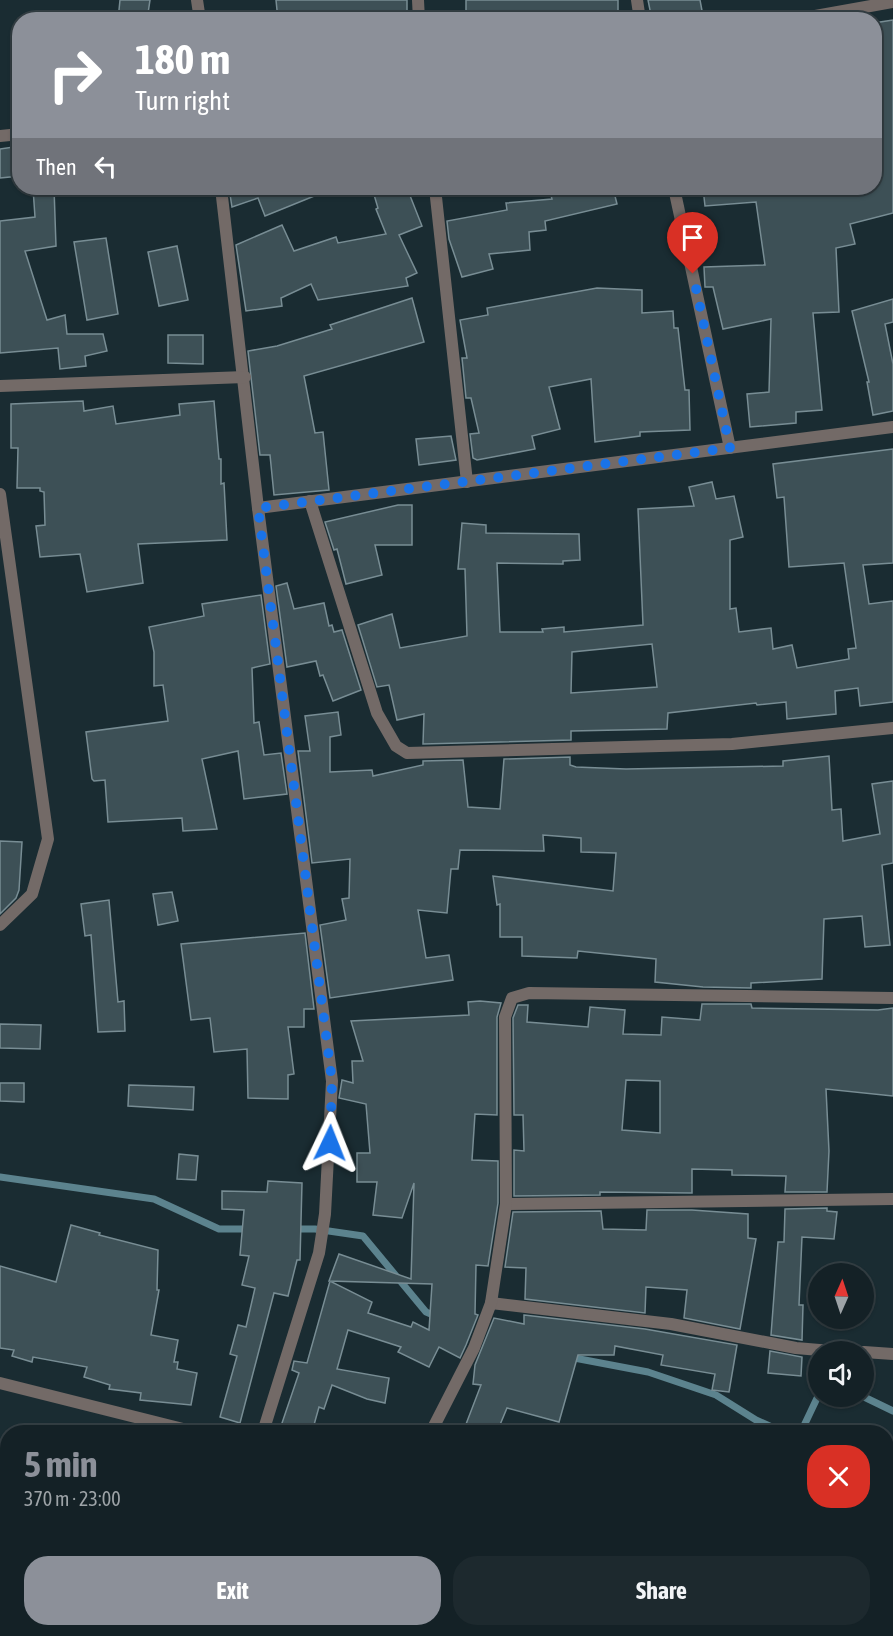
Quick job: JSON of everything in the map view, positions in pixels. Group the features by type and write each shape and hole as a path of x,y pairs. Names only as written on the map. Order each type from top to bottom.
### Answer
{"street":[{"path":"837,12 893,2"},
{"path":"222,195 245,377 258,508 332,1081 325,1214 319,1253 265,1425"},
{"path":"436,195 467,482"},
{"path":"676,195 730,448"},
{"path":"0,386 245,377"},
{"path":"258,508 893,427"},
{"path":"0,494 48,839 32,894 0,925"},
{"path":"310,501 377,713 396,746 408,753 732,744 893,728"},
{"path":"435,1425 474,1348 491,1303 506,1204 505,1017 512,998 529,993 893,999"},
{"path":"506,1204 893,1199"},
{"path":"491,1303 672,1324 808,1349"},
{"path":"874,1353 893,1354"},
{"path":"0,1383 167,1425"}],"building":[{"path":"120,0 150,0 148,12 119,12"},
{"path":"276,0 407,0 407,12 277,12"},
{"path":"466,0 618,0 618,12 466,12"},
{"path":"648,0 700,0 702,12 650,12"},
{"path":"893,20 893,213 850,224 855,244 836,248 839,312 813,313 822,410 796,412 796,423 750,427 747,394 769,392 771,319 723,329 713,287 705,287 704,267 765,265 756,202 705,206 704,195 882,195 882,22"},
{"path":"12,147 12,177 0,178 0,149"},
{"path":"33,195 54,195 56,246 25,251 47,320 65,315 67,334 103,334 107,351 85,356 86,366 60,369 58,348 0,353 0,221 35,217"},
{"path":"230,195 317,195 265,216 258,198 232,207"},
{"path":"374,195 410,195 422,226 399,235 417,273 406,278 408,286 318,300 311,284 281,298 282,306 246,311 236,245 282,225 294,251 336,237 338,243 386,234 376,209 378,208"},
{"path":"551,195 615,195 617,204 545,221 546,230 529,232 530,250 489,254 493,269 462,277 449,239 447,221 507,210 506,203 552,199"},
{"path":"106,238 118,314 87,320 74,242"},
{"path":"177,246 188,300 159,306 148,252"},
{"path":"597,288 642,290 642,313 673,311 674,328 678,328 685,390 689,390 690,430 640,432 640,436 595,442 591,379 549,387 560,429 532,436 535,449 477,460 473,458 470,434 479,433 471,398 466,398 462,358 467,358 460,320 488,315 487,308"},
{"path":"412,298 424,342 304,376 315,433 323,432 329,490 274,495 270,455 260,455 248,351 277,346 332,329 330,325"},
{"path":"893,299 893,322 885,324 893,364 893,411 873,415 867,382 869,382 852,311"},
{"path":"168,335 203,335 203,364 168,363"},
{"path":"83,401 84,411 113,406 116,424 180,415 179,404 214,401 219,459 221,459 221,484 224,483 227,540 138,544 143,583 87,592 80,554 40,557 36,526 45,525 44,492 40,491 40,488 17,488 18,448 11,448 11,404"},
{"path":"451,436 456,460 419,465 416,439"},
{"path":"893,449 893,563 863,565 869,604 893,601 893,702 860,706 858,688 835,691 836,714 787,719 786,702 757,705 756,703 668,713 667,729 571,731 571,740 423,744 424,714 397,720 389,685 377,687 358,625 392,614 400,648 467,636 465,569 458,569 462,523 486,525 486,533 579,534 580,560 563,561 563,564 497,563 500,632 543,632 542,629 564,627 564,632 643,625 638,509 694,506 689,487 712,482 716,499 734,496 743,537 730,540 730,609 736,608 739,632 771,628 773,649 792,645 797,668 849,659 848,649 856,648 844,563 789,567 784,497 777,498 773,464","holes":["652,644 657,687 571,693 572,652"]},
{"path":"398,505 412,505 412,545 375,545 382,575 346,584 337,549 334,550 325,522"},
{"path":"287,583 294,609 324,603 329,626 332,625 334,632 342,630 361,690 333,701 323,675 320,676 316,661 287,667 276,586"},
{"path":"261,595 270,664 252,668 254,723 259,722 264,755 281,753 287,794 244,799 238,751 202,759 217,829 183,831 182,818 108,822 105,780 94,781 92,779 86,732 168,721 163,685 154,686 154,652 149,627 204,616 202,604"},
{"path":"338,712 341,735 330,737 330,772 372,770 373,776 423,765 423,761 463,760 468,807 500,809 504,759 570,757 570,765 576,767 626,769 783,766 783,761 829,756 832,810 841,809 843,841 880,834 872,784 893,781 893,863 882,865 890,945 865,947 862,916 824,919 822,979 751,983 751,988 703,987 655,982 656,959 578,951 577,958 522,956 522,937 500,937 500,904 497,905 493,876 613,891 616,853 581,852 581,838 543,835 544,851 460,850 458,869 451,869 447,913 418,910 426,958 449,955 453,980 330,998 320,925 346,920 342,899 349,898 350,859 312,863 298,751 310,751 305,716"},
{"path":"0,841 22,842 19,890 16,898 0,914"},
{"path":"172,892 178,921 158,925 153,894"},
{"path":"109,900 118,1002 124,1001 125,1031 98,1032 91,935 85,936 81,904"},
{"path":"305,933 314,1009 304,1009 304,1027 288,1027 294,1074 288,1075 288,1099 248,1098 247,1049 214,1052 210,1018 191,1020 181,944"},
{"path":"468,1002 501,1003 497,1017 497,1115 475,1114 472,1160 498,1161 498,1203 488,1266 476,1265 475,1314 478,1315 460,1358 439,1347 429,1367 398,1352 401,1347 348,1330 337,1369 389,1378 385,1403 367,1399 332,1385 324,1409 319,1407 314,1425 281,1425 299,1373 292,1370 294,1361 307,1363 329,1281 339,1254 411,1279 414,1183 402,1218 373,1215 377,1182 357,1182 357,1153 370,1153 366,1104 339,1098 342,1080 353,1083 352,1061 363,1061 351,1021 469,1015","holes":["330,1281 432,1284 429,1330 413,1322 411,1327 368,1313 372,1302"]},
{"path":"702,1004 751,1004 752,1008 878,1010 893,1008 893,1096 826,1089 829,1151 827,1192 785,1192 786,1176 732,1175 732,1170 692,1169 692,1193 600,1192 600,1195 514,1196 514,1150 524,1151 523,1115 514,1115 513,1018 518,1005 528,1005 527,1022 588,1027 590,1007 625,1010 623,1034 661,1035 662,1017 700,1020","holes":["626,1080 660,1081 660,1133 622,1130"]},
{"path":"0,1024 41,1025 40,1049 0,1048"},
{"path":"0,1083 24,1083 24,1102 0,1101"},
{"path":"129,1085 194,1087 193,1110 128,1106"},
{"path":"179,1154 198,1156 196,1180 177,1179"},
{"path":"268,1181 302,1183 300,1260 297,1260 288,1296 274,1293 240,1423 220,1417 237,1356 230,1354 238,1325 246,1327 255,1288 242,1285 249,1256 240,1255 244,1210 222,1209 222,1191 267,1192"},
{"path":"827,1208 827,1211 837,1212 834,1239 802,1237 799,1305 803,1305 802,1340 771,1335 778,1242 784,1242 785,1209"},
{"path":"647,1210 748,1214 748,1238 756,1239 740,1329 684,1318 687,1290 646,1287 645,1313 525,1299 526,1268 505,1267 513,1212 601,1211 603,1229 646,1230"},
{"path":"71,1225 100,1233 99,1235 158,1250 157,1290 159,1290 151,1335 178,1340 174,1362 178,1362 177,1369 197,1373 191,1405 140,1400 141,1393 109,1389 110,1385 84,1377 87,1367 33,1357 32,1362 12,1356 14,1350 0,1348 0,1266 56,1282"},
{"path":"524,1315 645,1329 737,1345 729,1392 712,1390 715,1374 661,1365 663,1355 615,1346 614,1355 578,1355 559,1422 507,1408 500,1425 466,1425 481,1385 473,1384 475,1365 494,1318 524,1324"},
{"path":"770,1351 802,1357 801,1376 768,1373"}],"waterway":[{"path":"0,1177 154,1199 219,1229 250,1229"},
{"path":"294,1229 315,1229 363,1236 426,1312 438,1317"},
{"path":"569,1357 648,1372 716,1395 767,1425"},
{"path":"874,1402 893,1411"},
{"path":"804,1425 813,1407"}],"route":[{"path":"330,1143 332,1081 258,508 730,448 693,274"}]}
